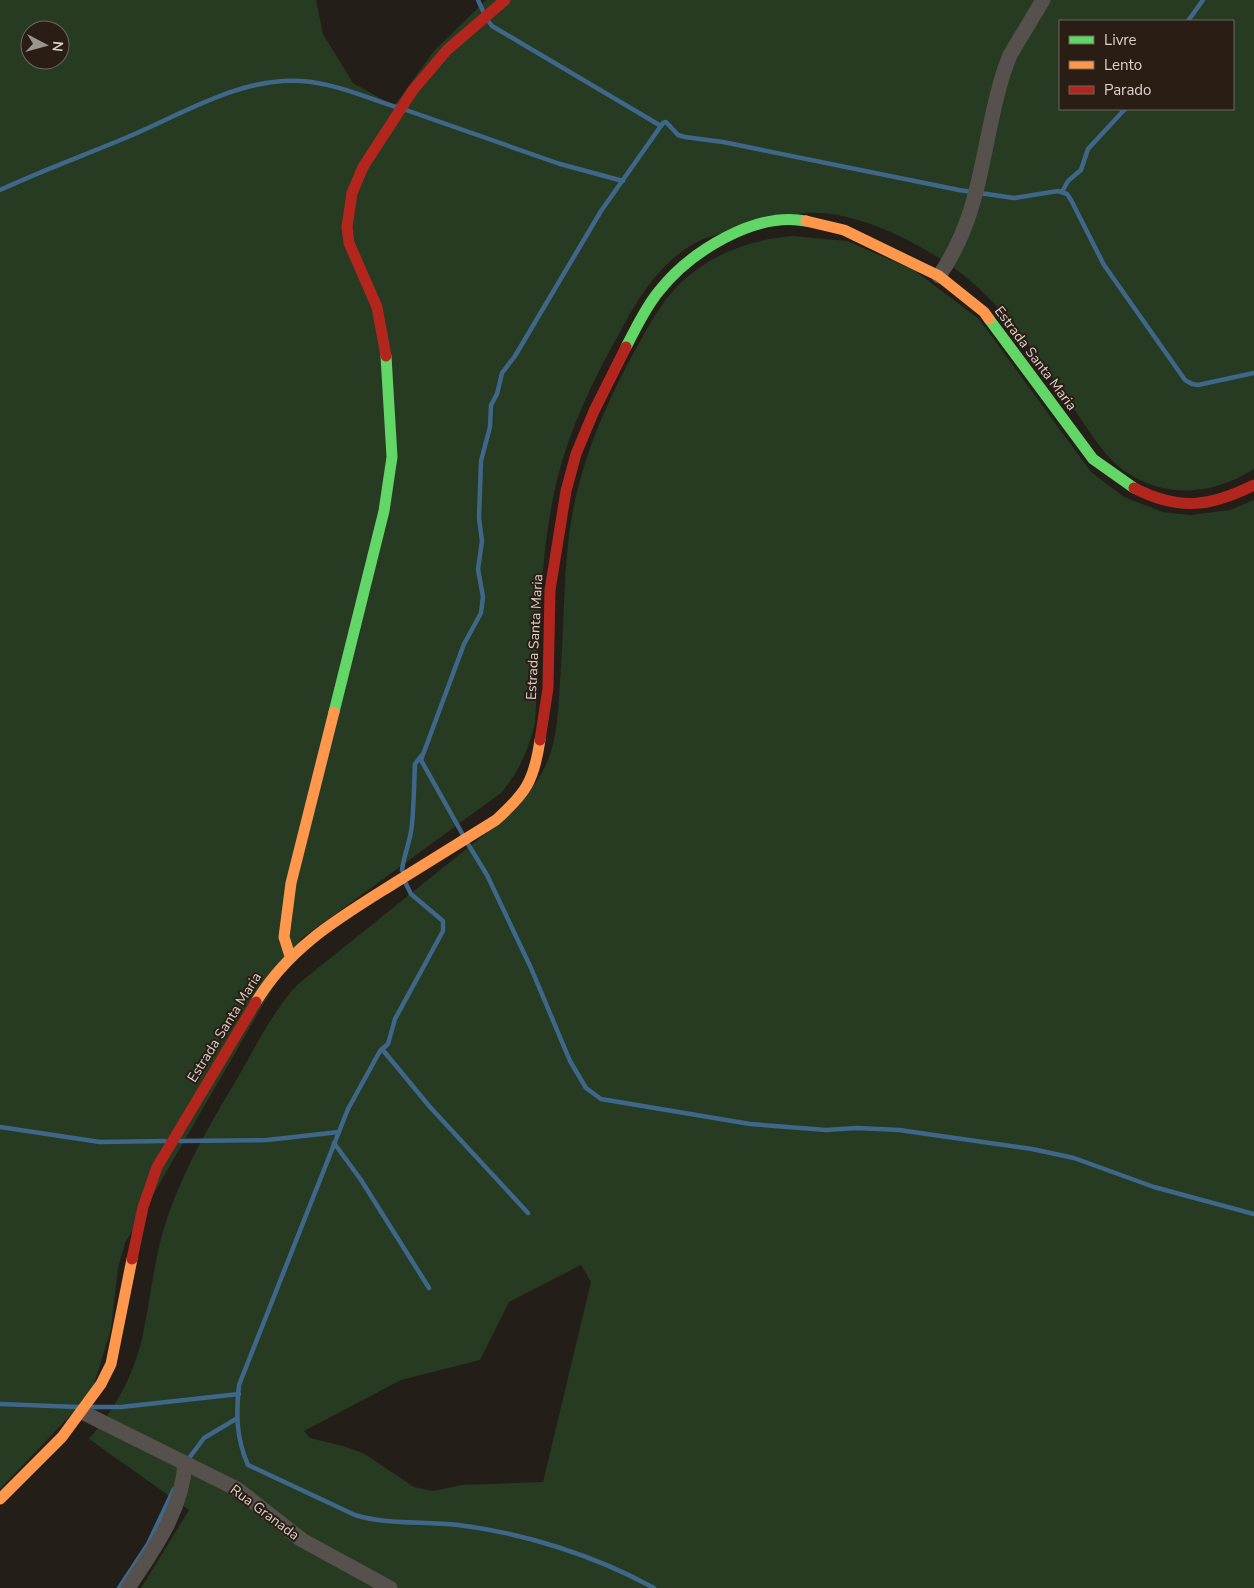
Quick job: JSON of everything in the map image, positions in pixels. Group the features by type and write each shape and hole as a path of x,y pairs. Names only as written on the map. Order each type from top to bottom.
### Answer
{"street":[{"path":"290,956 284,937 291,883 384,511 392,457 385,343 377,307 349,243 347,227 352,193 363,167 412,90 447,50 504,0"},
{"path":"939,276 954,254 969,218 1004,70 1010,55 1043,0"},
{"name":"Estrada Santa Maria","path":"0,1499 84,1413 102,1385 111,1364 143,1208 157,1167 266,984 290,956 337,919 496,820 518,800 533,777 540,749 548,688 550,590 566,491 576,454 594,411 641,317 660,290 683,267 715,242 753,226 776,221 803,220 844,230 939,276 984,312 1093,459 1109,474 1140,494 1174,503 1191,505 1209,504 1226,499 1254,485"},
{"name":"Rua Granada","path":"84,1413 237,1489 302,1540 390,1588"},
{"path":"128,1588 168,1524 182,1490 185,1463"}],"green space":[{"path":"0,0 316,0 323,34 353,83 394,106 434,51 486,0 1254,0 1254,469 1224,484 1192,490 1160,487 1144,482 1129,474 1113,462 1100,447 1022,336 991,300 973,283 939,258 904,238 865,222 826,213 795,215 718,234 697,242 684,250 661,270 643,293 627,319 590,391 565,452 554,494 545,551 540,608 535,723 526,752 518,769 501,793 301,939 125,1243 118,1268 111,1329 91,1394 0,1489"},
{"path":"793,236 847,241 914,270 979,319 1091,472 1124,497 1163,512 1190,515 1230,510 1254,500 1254,1588 141,1588 189,1510 89,1439 107,1416 122,1392 133,1367 142,1339 160,1242 178,1189 187,1170 265,1030 280,1006 298,984 515,810 538,780 551,751 557,721 566,571 573,509 586,460 604,413 626,367 650,324 669,295 685,278 706,263 741,246","holes":["581,1265 591,1282 543,1482 461,1485 433,1491 414,1487 363,1453 310,1438 304,1431 401,1380 480,1360 509,1302"]}],"waterway":[{"path":"478,0 483,11"},
{"path":"1189,20 1203,0"},
{"path":"489,22 492,26 661,126"},
{"path":"0,190 137,133 216,97 258,84 280,81 313,82 349,91 396,107"},
{"path":"406,110 560,164 623,181"},
{"path":"1062,192 1068,181 1081,170 1088,149 1124,110"},
{"path":"463,835 421,760 464,644 481,613 483,597 478,569 482,541 479,518 481,461 490,427 491,405 497,394 502,373 515,356 601,211 663,123 666,122 678,135 685,137 723,142 959,190 1014,198 1058,191 1067,194 1104,265 1185,380 1198,385 1254,373"},
{"path":"402,870 411,830 415,764 421,756"},
{"path":"468,844 487,875 531,968 570,1061 586,1088 601,1099 750,1124 826,1130 857,1128 899,1130 1032,1149 1074,1158 1154,1187 1254,1214"},
{"path":"406,884 411,894 443,921 443,931 395,1019 388,1044 380,1051 348,1109 239,1385 238,1426 244,1455 248,1465 355,1515 393,1522 458,1525 534,1540 584,1556 632,1576 654,1588"},
{"path":"382,1049 430,1107 528,1213"},
{"path":"0,1127 100,1142 165,1141"},
{"path":"180,1141 267,1140 339,1132"},
{"path":"334,1143 361,1180 429,1288"},
{"path":"93,1407 121,1407 239,1394"},
{"path":"0,1404 78,1407"},
{"path":"187,1461 204,1438 236,1419"},
{"path":"119,1588 148,1544 174,1489"}],"traffic: fast":[{"path":"626,347 645,311 659,291 672,276 706,249 745,228 766,222 806,221"},
{"path":"989,319 1093,459 1134,488"},
{"path":"334,712 384,511 392,457 386,356"}],"traffic: slow":[{"path":"806,221 844,230 939,276 984,312 989,319"},
{"path":"290,956 284,937 291,883 334,712"},
{"path":"256,1002 284,965 317,935 353,909 496,820 515,802 527,785 535,766 540,740"},
{"path":"0,1499 62,1437 101,1384 111,1364 132,1259"}],"traffic: jam":[{"path":"386,356 377,307 349,243 347,227 352,193 363,167 413,90 447,50 505,0"},
{"path":"540,740 548,688 550,590 566,491 576,454 594,411 626,347"},
{"path":"1134,488 1166,500 1194,503 1209,502 1223,498 1254,485"},
{"path":"132,1259 143,1207 157,1167 256,1002"}]}
